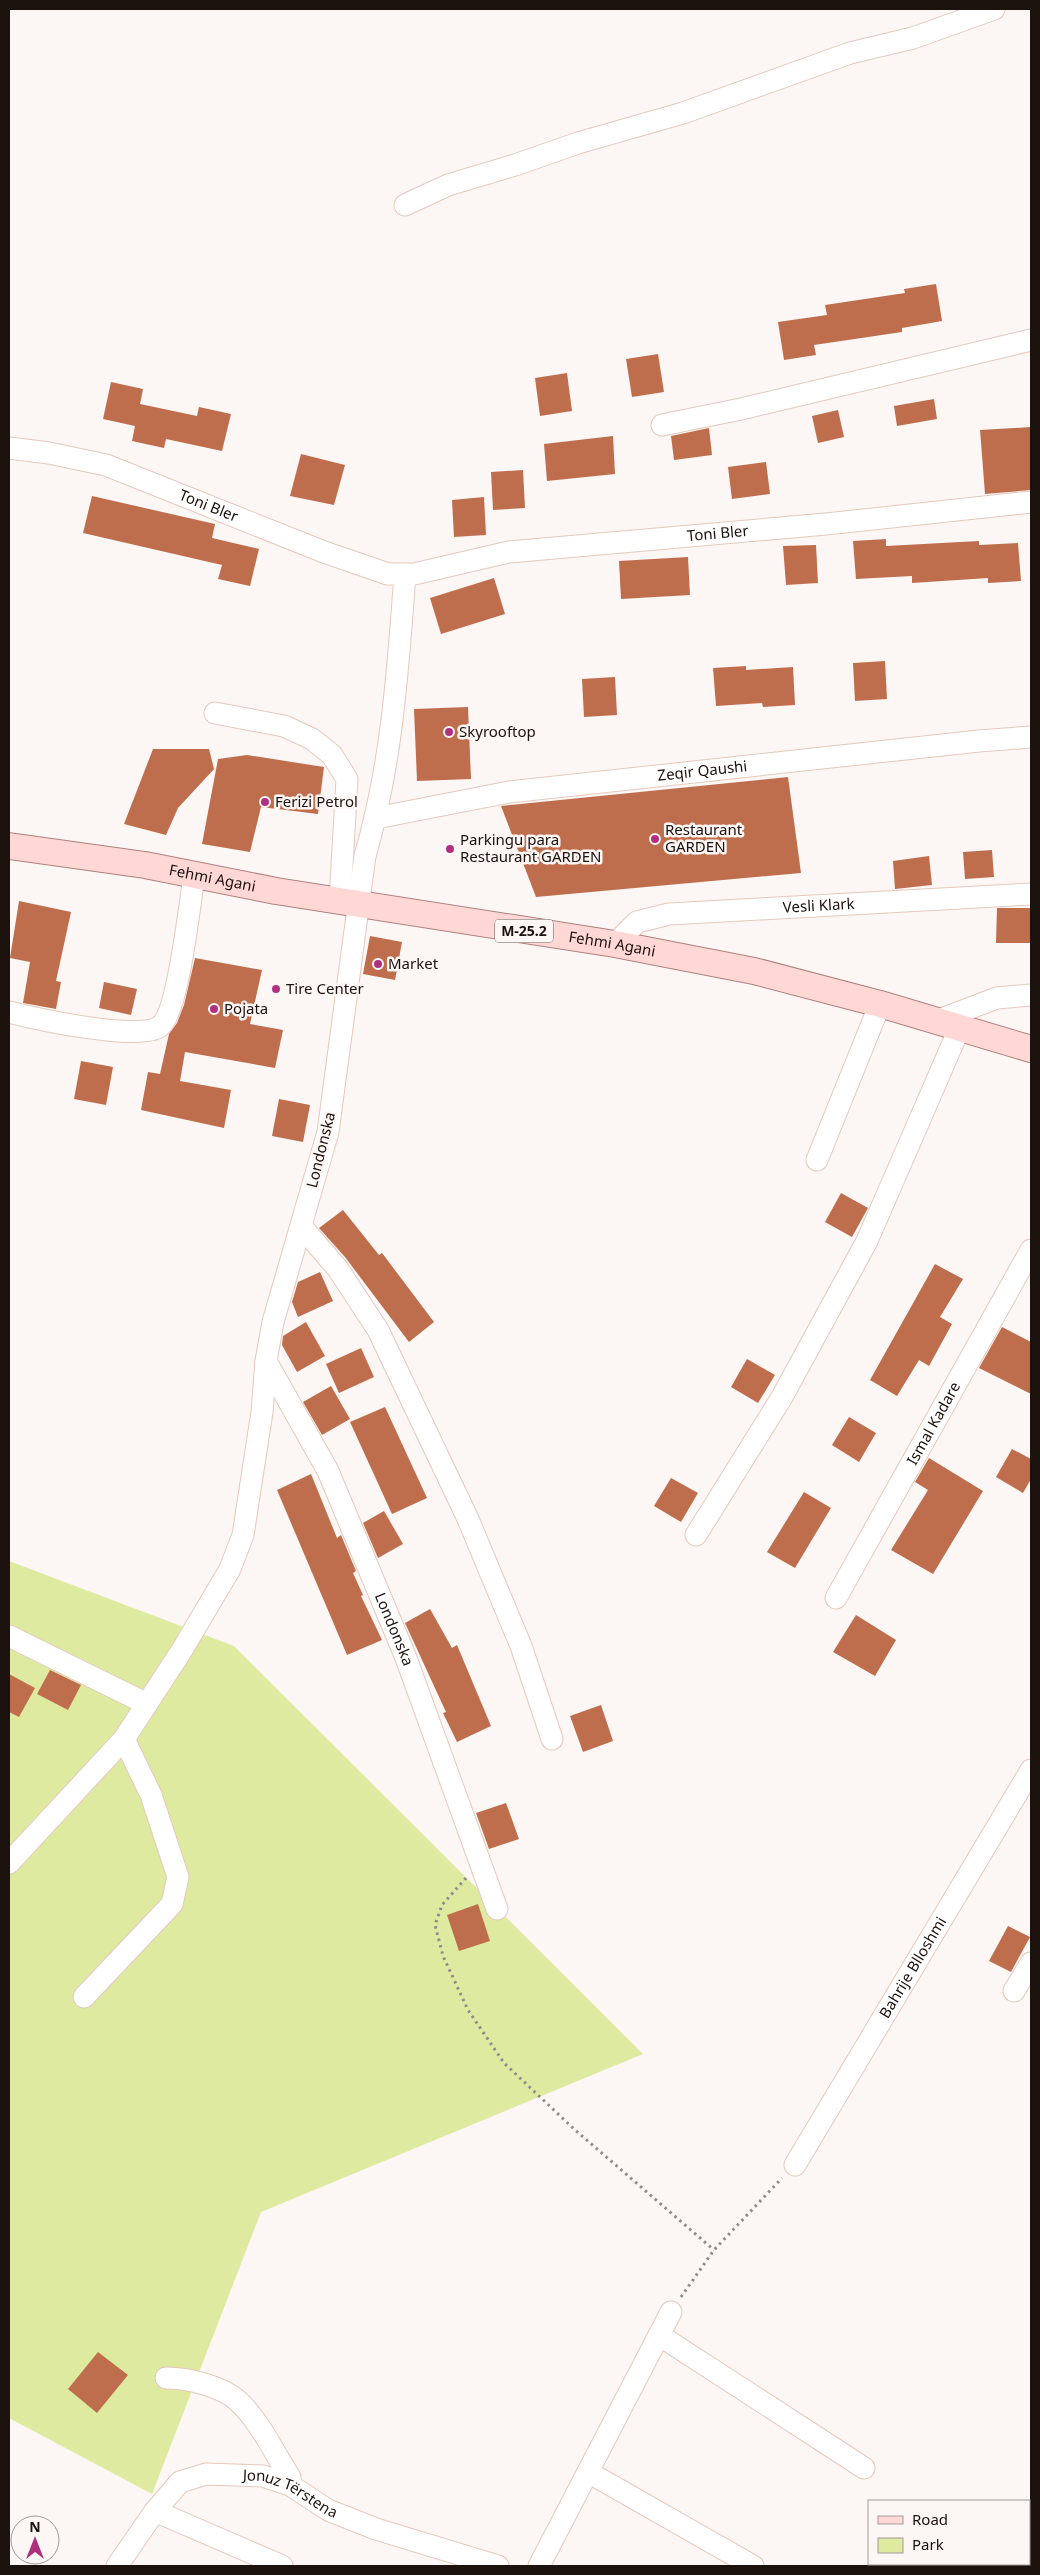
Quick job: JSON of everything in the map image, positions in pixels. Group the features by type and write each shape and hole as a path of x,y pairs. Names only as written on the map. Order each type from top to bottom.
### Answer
{"main road":[{"name":"Fehmi Agani","path":"9,846 146,865 194,876 349,903 615,944 754,971 880,1004 1031,1049"}],"street":[{"path":"405,205 448,185 515,165 578,143 683,113 850,53 913,38 994,9"},
{"path":"662,425 741,409 1031,340"},
{"name":"Toni Bler","path":"9,448 49,453 106,465 324,552 388,574 414,574 510,552 826,524 1031,502"},
{"path":"349,903 376,818 396,703 405,574"},
{"path":"215,713 284,726 312,739 332,756 347,779 349,903"},
{"name":"Zeqir Qaushi","path":"376,818 509,792 1031,737"},
{"path":"9,1012 118,1032 144,1033 160,1027 165,1020 178,982 194,876"},
{"name":"Vesli Klark","path":"615,944 637,922 669,914 1031,894"},
{"name":"Londonska","path":"9,1863 124,1740 230,1570 243,1535 262,1412 266,1361 273,1322 328,1132 349,903"},
{"path":"696,1535 782,1397 867,1241 948,1024 997,998 1031,995"},
{"path":"817,1160 880,1004"},
{"path":"302,1227 338,1270 378,1330 468,1519 521,1646 552,1738"},
{"name":"Ismal Kadare","path":"836,1598 1031,1250"},
{"name":"Londonska","path":"266,1361 328,1471 406,1658 497,1909"},
{"path":"9,1636 147,1704"},
{"path":"84,1997 172,1904 178,1877 151,1796 124,1740"},
{"name":"Bahrije Blloshmi","path":"795,2165 1031,1770"},
{"path":"1014,1991 1031,1963"},
{"path":"539,2566 670,2312"},
{"path":"659,2335 864,2468"},
{"path":"166,2378 196,2381 237,2400 251,2416 290,2477 290,2485"},
{"path":"588,2472 753,2566"},
{"name":"Jonuz Tërstena","path":"117,2566 154,2511 180,2482 206,2474 263,2476 290,2485 328,2510 368,2526 498,2566"},
{"path":"154,2511 282,2566"}],"path":[{"path":"480,1861 442,1905 435,1925 443,1956 468,2010 504,2063 574,2129 714,2250"},
{"path":"670,2312 714,2250 795,2165"}],"green space":[{"path":"9,1561 234,1646 643,2054 261,2212 152,2494 9,2418"}],"building":[{"path":"936,284 942,321 902,328 902,332 814,345 816,355 784,360 778,322 827,315 825,305 905,293 904,289"},
{"path":"658,354 664,392 632,397 626,359"},
{"path":"567,373 572,411 540,416 535,378"},
{"path":"111,382 143,389 140,404 197,416 199,407 231,414 222,451 166,439 164,448 132,441 135,426 103,419"},
{"path":"934,399 937,419 897,426 894,406"},
{"path":"838,410 844,437 818,443 812,416"},
{"path":"1031,427 1031,490 985,494 980,430"},
{"path":"709,428 712,455 674,460 671,436"},
{"path":"613,436 615,474 547,481 544,444"},
{"path":"301,454 345,465 334,505 290,496"},
{"path":"766,462 770,494 732,499 728,467"},
{"path":"523,470 525,508 493,510 491,472"},
{"path":"92,496 215,524 212,538 259,549 250,586 218,579 222,565 83,533"},
{"path":"484,497 486,535 454,537 452,500"},
{"path":"886,539 886,546 979,541 979,545 1018,543 1021,581 988,583 988,578 912,583 912,576 856,579 853,541"},
{"path":"816,545 818,583 786,585 783,546"},
{"path":"688,557 690,595 621,599 619,561"},
{"path":"494,578 505,614 441,634 430,598"},
{"path":"885,661 887,699 855,701 853,663"},
{"path":"746,666 746,670 793,667 795,705 763,707 762,703 716,706 713,668"},
{"path":"615,677 617,715 584,717 582,679"},
{"path":"468,707 471,779 417,781 414,709"},
{"path":"153,749 209,749 214,769 178,808 166,835 124,824"},
{"name":"Ferizi Petrol","path":"247,755 324,767 318,814 261,807 250,852 202,844 218,759"},
{"name":"Restaurant GARDEN","path":"788,777 801,873 536,897 501,806"},
{"path":"992,850 994,877 965,879 963,852"},
{"path":"929,856 932,885 895,889 893,861"},
{"path":"19,901 71,912 56,981 61,982 56,1009 23,1003 30,962 10,958"},
{"path":"997,908 1031,908 1031,943 996,943"},
{"path":"370,936 402,942 395,980 363,974"},
{"path":"195,958 262,970 250,1024 283,1030 275,1068 185,1052 180,1081 231,1090 224,1128 141,1110 148,1072 160,1074 169,1034 177,1023 184,1005"},
{"path":"104,982 137,989 131,1015 99,1008"},
{"path":"81,1061 113,1067 106,1105 74,1099"},
{"path":"279,1099 310,1105 303,1142 272,1136"},
{"path":"841,1193 868,1208 852,1237 825,1222"},
{"path":"343,1210 379,1255 382,1253 434,1322 409,1342 345,1257 319,1228"},
{"path":"935,1264 963,1279 940,1317 952,1324 929,1366 919,1360 897,1396 870,1380"},
{"path":"320,1272 333,1301 298,1317 292,1302 298,1282"},
{"path":"306,1322 325,1356 297,1372 282,1345 283,1336"},
{"path":"1002,1327 1031,1342 1031,1394 979,1368"},
{"path":"361,1348 374,1377 339,1393 326,1364"},
{"path":"747,1359 775,1375 758,1403 731,1387"},
{"path":"331,1386 350,1419 322,1435 303,1402"},
{"path":"385,1407 427,1498 392,1514 350,1422"},
{"path":"849,1417 876,1433 859,1462 832,1445"},
{"path":"1012,1449 1031,1459 1031,1479 1023,1493 996,1477"},
{"path":"929,1458 983,1491 933,1574 891,1550 928,1490 915,1482"},
{"path":"311,1474 337,1538 341,1535 356,1571 353,1573 363,1595 361,1596 382,1640 347,1655 277,1490"},
{"path":"671,1478 698,1493 681,1522 654,1506"},
{"path":"804,1492 831,1508 795,1568 767,1552"},
{"path":"384,1511 403,1544 378,1558 363,1523"},
{"path":"430,1609 452,1648 457,1645 491,1726 457,1742 443,1713 446,1712 405,1623"},
{"path":"856,1615 896,1640 875,1676 833,1652"},
{"path":"50,1670 81,1685 68,1710 37,1694"},
{"path":"9,1674 35,1688 19,1717 9,1712"},
{"path":"601,1705 613,1741 583,1752 570,1716"},
{"path":"506,1803 519,1839 489,1849 476,1813"},
{"path":"478,1904 490,1941 459,1951 447,1915"},
{"path":"1008,1926 1030,1937 1011,1972 989,1961"},
{"path":"98,2352 128,2375 97,2413 68,2389"}],"place":[{"name":"Skyrooftop","path":"449,732"},
{"name":"Ferizi Petrol","path":"265,802"},
{"name":"Restaurant GARDEN","path":"655,839"},
{"name":"Parkingu para Restaurant GARDEN","path":"450,849"},
{"name":"Market","path":"378,964"},
{"name":"Tire Center","path":"276,989"},
{"name":"Pojata","path":"214,1009"}]}
